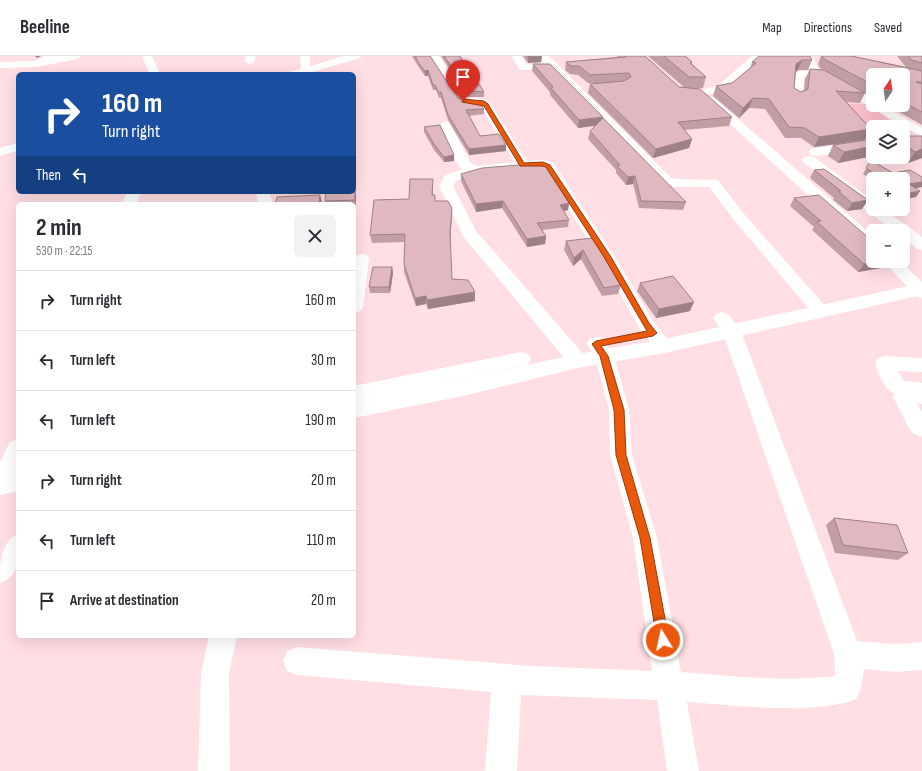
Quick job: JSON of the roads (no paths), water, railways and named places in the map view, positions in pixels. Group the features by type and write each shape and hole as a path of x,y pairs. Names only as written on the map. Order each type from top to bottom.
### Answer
{"main road":[{"path":"308,72 360,57"},
{"path":"0,152 16,148"},
{"path":"0,156 16,152"},
{"path":"356,394 658,339 918,284"},
{"path":"356,410 467,387 573,355"}],"street":[{"path":"0,65 43,62 77,56"},
{"path":"147,56 154,72"},
{"path":"305,56 305,72"},
{"path":"434,56 463,101 484,103 486,105 522,165"},
{"path":"516,56 524,68 544,60 577,80 665,180 674,183 713,183 739,217 815,306"},
{"path":"758,56 723,88 695,93 866,238"},
{"path":"807,56 815,71 866,100"},
{"path":"797,98 798,74 821,74"},
{"path":"886,112 922,134"},
{"path":"445,125 465,165 473,170"},
{"path":"866,145 812,156 866,202"},
{"path":"573,355 469,233 446,186 450,178 473,170 522,165 543,164 548,166 607,257 646,325 658,339"},
{"path":"883,216 922,245"},
{"path":"356,294 361,260"},
{"path":"899,268 918,284"},
{"path":"297,661 507,679 670,686 751,692 804,693 846,689 850,673 848,654 727,325"},
{"path":"600,350 619,410 621,455 645,538 683,771"},
{"path":"922,365 885,363 894,386 898,389 922,391"},
{"path":"922,396 907,395 904,397 918,424 922,428"},
{"path":"0,571 16,549"},
{"path":"214,771 215,674 223,638"},
{"path":"848,654 895,658 922,656"},
{"path":"501,771 507,679"}]}
